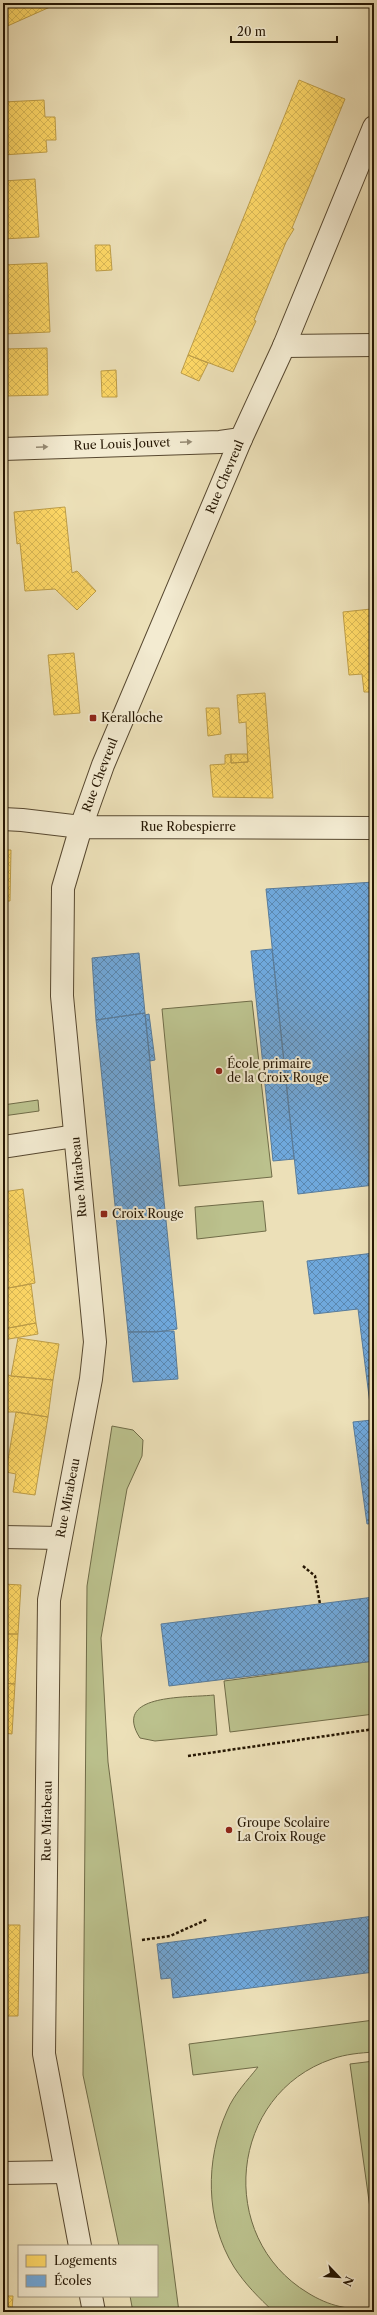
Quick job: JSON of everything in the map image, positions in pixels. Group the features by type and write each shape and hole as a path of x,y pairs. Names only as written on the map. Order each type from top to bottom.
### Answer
{"street":[{"name":"Rue Chevreul","path":"81,828 102,765 241,439 284,346 374,127"},
{"path":"284,346 374,345"},
{"name":"Rue Louis Jouvet","path":"3,449 220,442 241,439"},
{"name":"Rue Robespierre","path":"3,819 81,828 374,828"},
{"name":"Rue Mirabeau","path":"80,2245 44,2054 49,1600 90,1379 95,1342 62,996 63,888 81,828"},
{"path":"3,1147 75,1136"},
{"path":"3,1537 60,1538"},
{"path":"3,2173 65,2172"},
{"path":"91,2297 94,2312"}],"path":[{"path":"303,1566 315,1576 320,1604"},
{"path":"188,1756 374,1729"},
{"path":"142,1940 170,1936 208,1919"}],"green space":[{"path":"252,1001 272,1177 179,1186 162,1009"},
{"path":"38,1100 39,1111 3,1116 3,1105"},
{"path":"263,1201 266,1231 197,1239 195,1207"},
{"path":"112,1426 133,1430 143,1440 142,1456 127,1489 101,1638 108,1762 179,2312 133,2312 130,2297 158,2297 158,2245 119,2245 83,2075 87,1586"},
{"path":"374,1661 374,1714 230,1732 224,1681"},
{"path":"214,1695 217,1735 155,1741 140,1738 134,1723 136,1713 144,1705 172,1698"},
{"path":"374,2020 374,2052 358,2053 332,2059 298,2077 272,2102 255,2134 246,2168 248,2204 258,2238 278,2268 316,2298 348,2308 374,2308 374,2312 274,2312 243,2279 224,2249 213,2210 211,2190 215,2149 227,2111 233,2099 258,2067 193,2075 189,2044"},
{"path":"374,2061 374,2237 350,2064"}],"building: Logements":[{"path":"3,3 59,3 3,28"},
{"path":"299,80 345,99 292,228 294,229 286,242 254,320 256,321 233,372 188,355"},
{"path":"44,100 45,117 55,117 56,140 46,140 47,152 3,155 3,102"},
{"path":"35,179 39,237 3,239 3,181"},
{"path":"95,245 110,245 112,270 96,271"},
{"path":"47,263 50,332 3,334 3,265"},
{"path":"47,348 48,395 5,396 3,349"},
{"path":"188,355 208,363 199,381 181,373"},
{"path":"116,370 117,397 102,397 101,371"},
{"path":"65,507 72,573 77,571 96,591 77,610 55,589 25,591 20,543 17,544 14,512"},
{"path":"371,609 374,638 374,719 371,692 364,692 362,674 349,675 343,612"},
{"path":"74,653 80,713 54,715 48,655"},
{"path":"265,693 273,798 213,797 210,765 225,764 225,755 231,754 231,763 248,762 246,722 239,723 237,695"},
{"path":"206,708 219,708 221,734 208,736"},
{"path":"231,754 247,754 248,762 231,763"},
{"path":"3,850 11,850 10,901 3,901"},
{"path":"23,1189 35,1283 3,1289 3,1192"},
{"path":"31,1284 36,1323 3,1329 3,1289"},
{"path":"36,1323 38,1334 3,1340 3,1329"},
{"path":"18,1338 59,1344 53,1380 11,1376"},
{"path":"3,1373 11,1376 53,1380 48,1417 16,1412 3,1412"},
{"path":"16,1412 48,1417 35,1495 13,1492 16,1474 6,1472"},
{"path":"3,1584 21,1585 18,1634 3,1634"},
{"path":"3,1634 18,1634 15,1684 3,1683"},
{"path":"3,1683 15,1684 12,1734 3,1733"},
{"path":"3,1925 20,1925 18,2016 3,2016"},
{"path":"3,2296 13,2296 12,2310 3,2312"}],"building: Écoles":[{"path":"374,882 374,1185 298,1194 266,889"},
{"path":"272,949 294,1159 273,1161 251,951"},
{"path":"139,953 145,1013 96,1020 92,958"},
{"path":"145,1013 177,1329 157,1332 128,1332 96,1020"},
{"path":"149,1014 155,1060 150,1061 145,1015"},
{"path":"374,1253 374,1523 367,1524 353,1422 372,1420 358,1309 314,1314 307,1261"},
{"path":"174,1331 178,1379 133,1382 128,1332"},
{"path":"374,1597 374,1661 169,1686 161,1624"},
{"path":"374,1916 374,1972 173,1998 171,1978 161,1979 157,1944"}],"place":[{"name":"Keralloche","path":"93,718"},
{"name":"École primaire de la Croix Rouge","path":"219,1071"},
{"name":"Croix Rouge","path":"104,1214"},
{"name":"Groupe Scolaire La Croix Rouge","path":"229,1830"}]}
